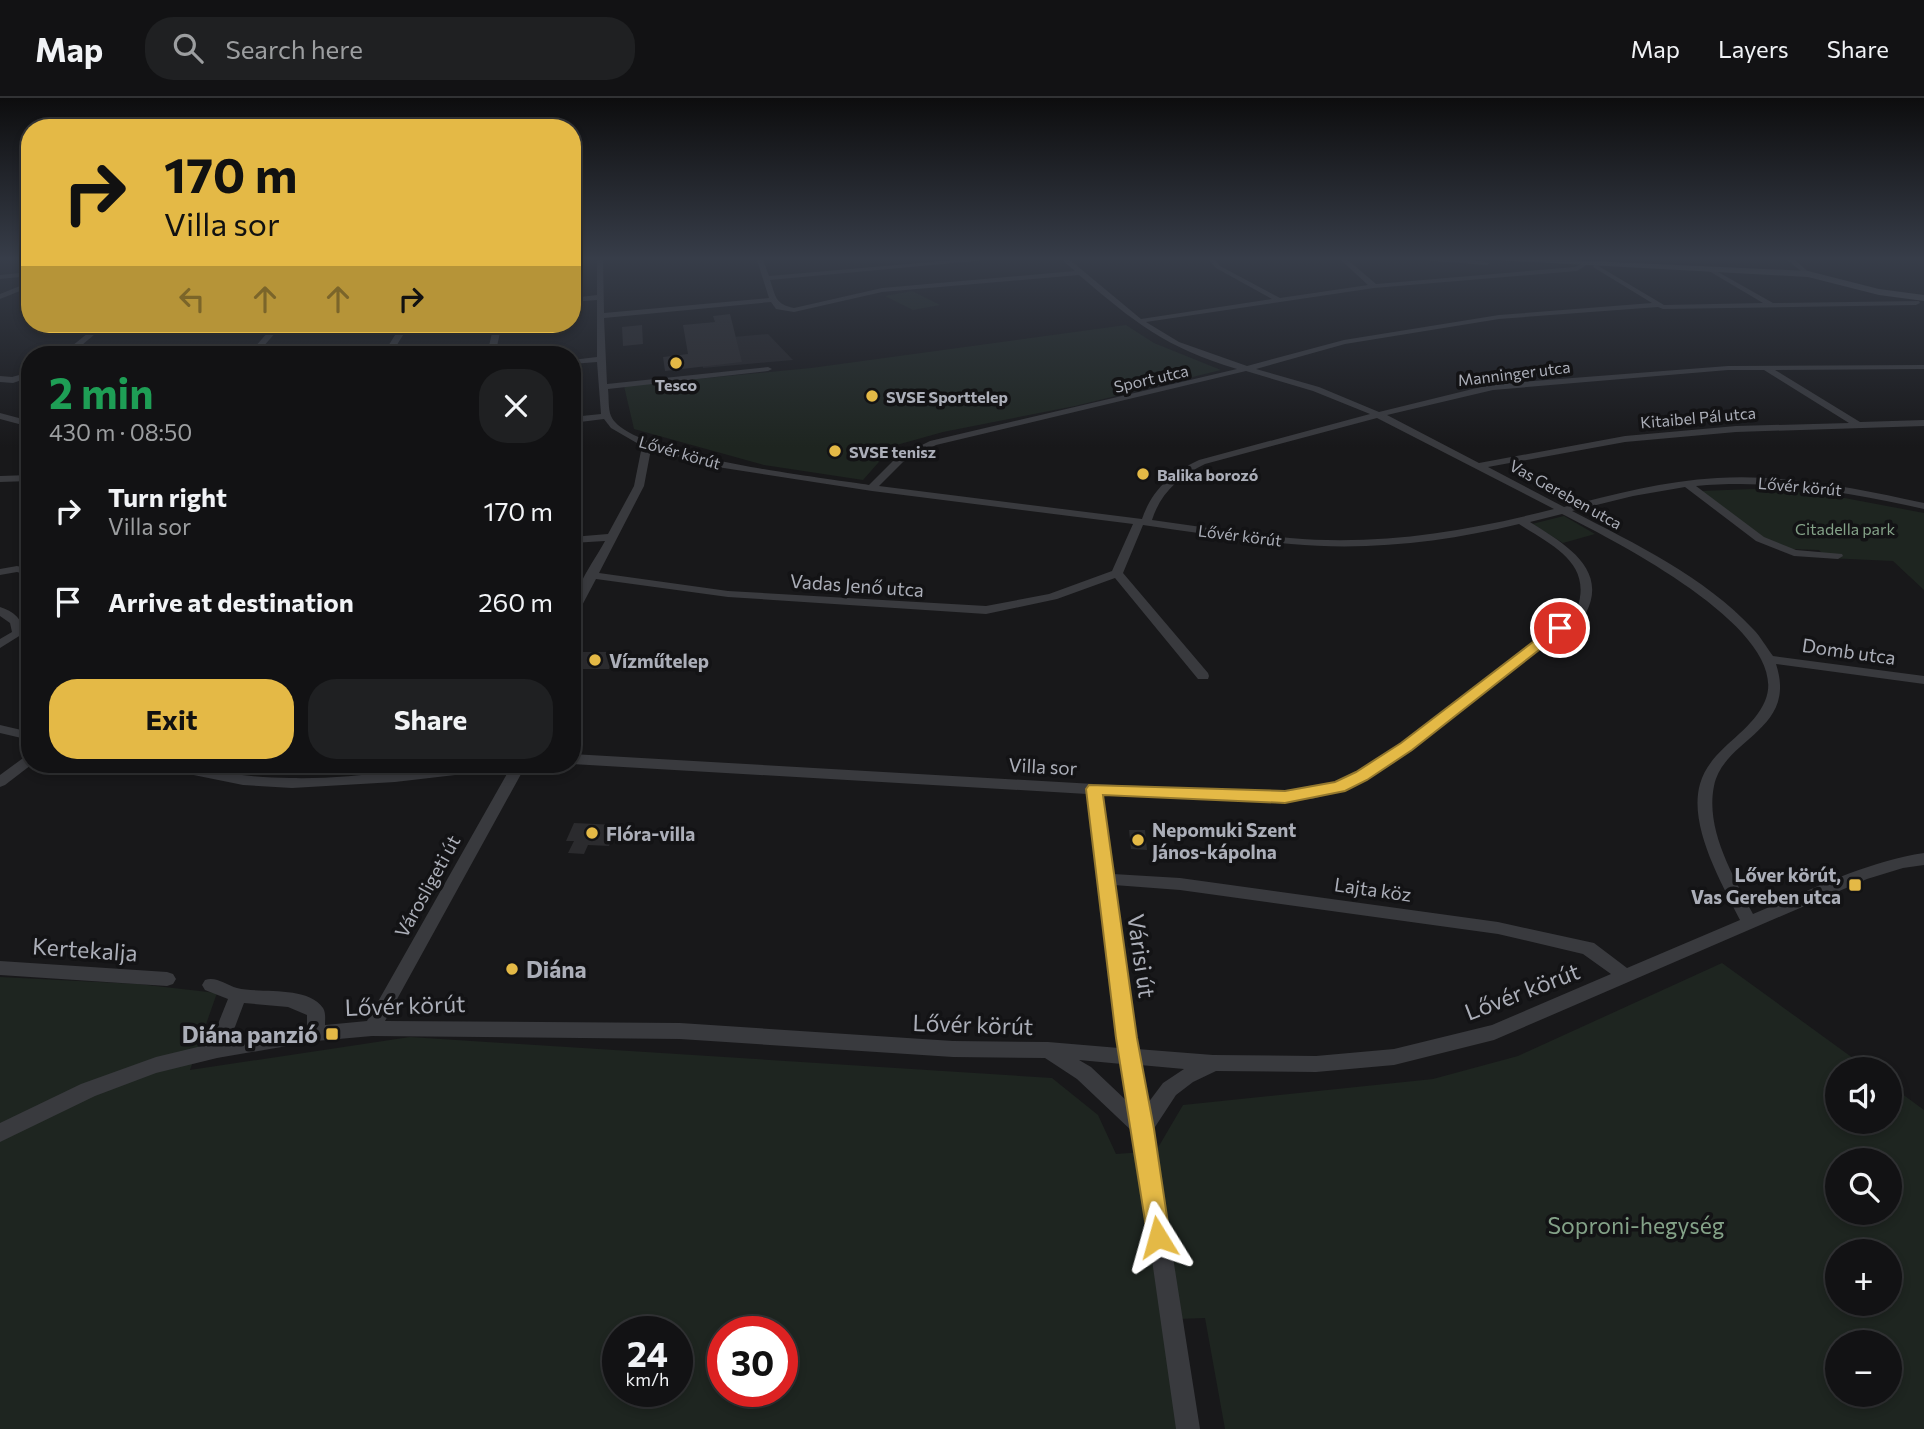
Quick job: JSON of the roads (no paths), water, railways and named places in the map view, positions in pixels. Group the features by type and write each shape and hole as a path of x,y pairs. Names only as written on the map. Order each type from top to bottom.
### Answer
{"street":[{"path":"581,419 606,416 601,322"},
{"name":"Vas Gereben utca","path":"1142,322 1177,345 1296,382 1380,414 1560,509 1705,594 1744,624 1769,659 1775,691 1764,719 1725,758 1707,783 1708,829 1749,921"},
{"name":"Sport utca","path":"872,488 891,464 908,452 933,443 1201,381 1244,367 1344,342 1462,322"},
{"path":"76,346 92,333"},
{"path":"259,346 271,333"},
{"path":"581,361 601,359"},
{"name":"Manninger utca","path":"1143,522 1161,488 1177,474 1202,462 1493,387 1675,371 1924,367"},
{"path":"1766,368 1858,424"},
{"path":"603,387 768,369"},
{"path":"0,379 13,380 21,377"},
{"path":"0,416 21,422"},
{"name":"Lővér körút","path":"606,416 614,426 647,445 711,463 872,488 1325,543 1416,540 1520,520 1627,493 1687,484 1742,481 1807,484 1924,506"},
{"name":"Kitaibel Pál utca","path":"1478,466 1625,439 1736,429 1924,423"},
{"path":"581,594 639,486 647,445"},
{"path":"0,479 21,478"},
{"path":"1687,484 1760,539 1794,553 1838,556"},
{"name":"Villa sor","path":"581,760 1094,789 1285,797 1339,787 1385,762 1582,611 1588,590 1580,566 1558,546 1520,520"},
{"path":"1143,522 1117,573 1203,676"},
{"path":"581,539 610,537"},
{"path":"0,572 21,570"},
{"name":"Vadas Jenő utca","path":"590,575 728,594 986,610 1011,607 1093,585 1117,573"},
{"path":"0,611 16,621 19,627 18,633 0,644"},
{"name":"Domb utca","path":"1769,659 1924,680"},
{"path":"0,729 21,734"},
{"path":"0,782 21,765"},
{"path":"208,773 243,780 292,783 430,773"},
{"name":"Városligeti út","path":"372,1028 515,773"},
{"name":"Várisi út","path":"1094,789 1131,1059 1188,1429"},
{"name":"Lővér körút","path":"0,1133 88,1090 156,1065 217,1050 316,1033 372,1028 432,1026 680,1031 953,1049 1048,1050 1131,1059 1213,1063 1316,1065 1394,1057 1494,1032 1861,875 1903,862 1924,859"},
{"name":"Lajta köz","path":"1105,879 1180,884 1498,928 1588,948 1624,975"},
{"name":"Kertekalja","path":"0,968 167,979"},
{"path":"211,985 238,995 276,996 305,1003 316,1012 316,1033"},
{"path":"217,1050 238,995"},
{"path":"1048,1050 1084,1073 1143,1129 1160,1095 1181,1077 1213,1063"}],"place":[{"name":"Tesco","path":"676,363"},
{"name":"SVSE Sporttelep","path":"872,396"},
{"name":"SVSE tenisz","path":"835,451"},
{"name":"Balika borozó","path":"1143,474"},
{"name":"Vízműtelep","path":"595,660"},
{"name":"Flóra-villa","path":"592,833"},
{"name":"Nepomuki Szent János-kápolna","path":"1138,840"},
{"name":"Lőver körút, Vas Gereben utca","path":"1855,885"},
{"name":"Diána","path":"512,969"},
{"name":"Diána panzió","path":"332,1034"}],"park label":[{"name":"Citadella park","path":"1845,528"},
{"name":"Soproni-hegység","path":"1636,1225"}]}
